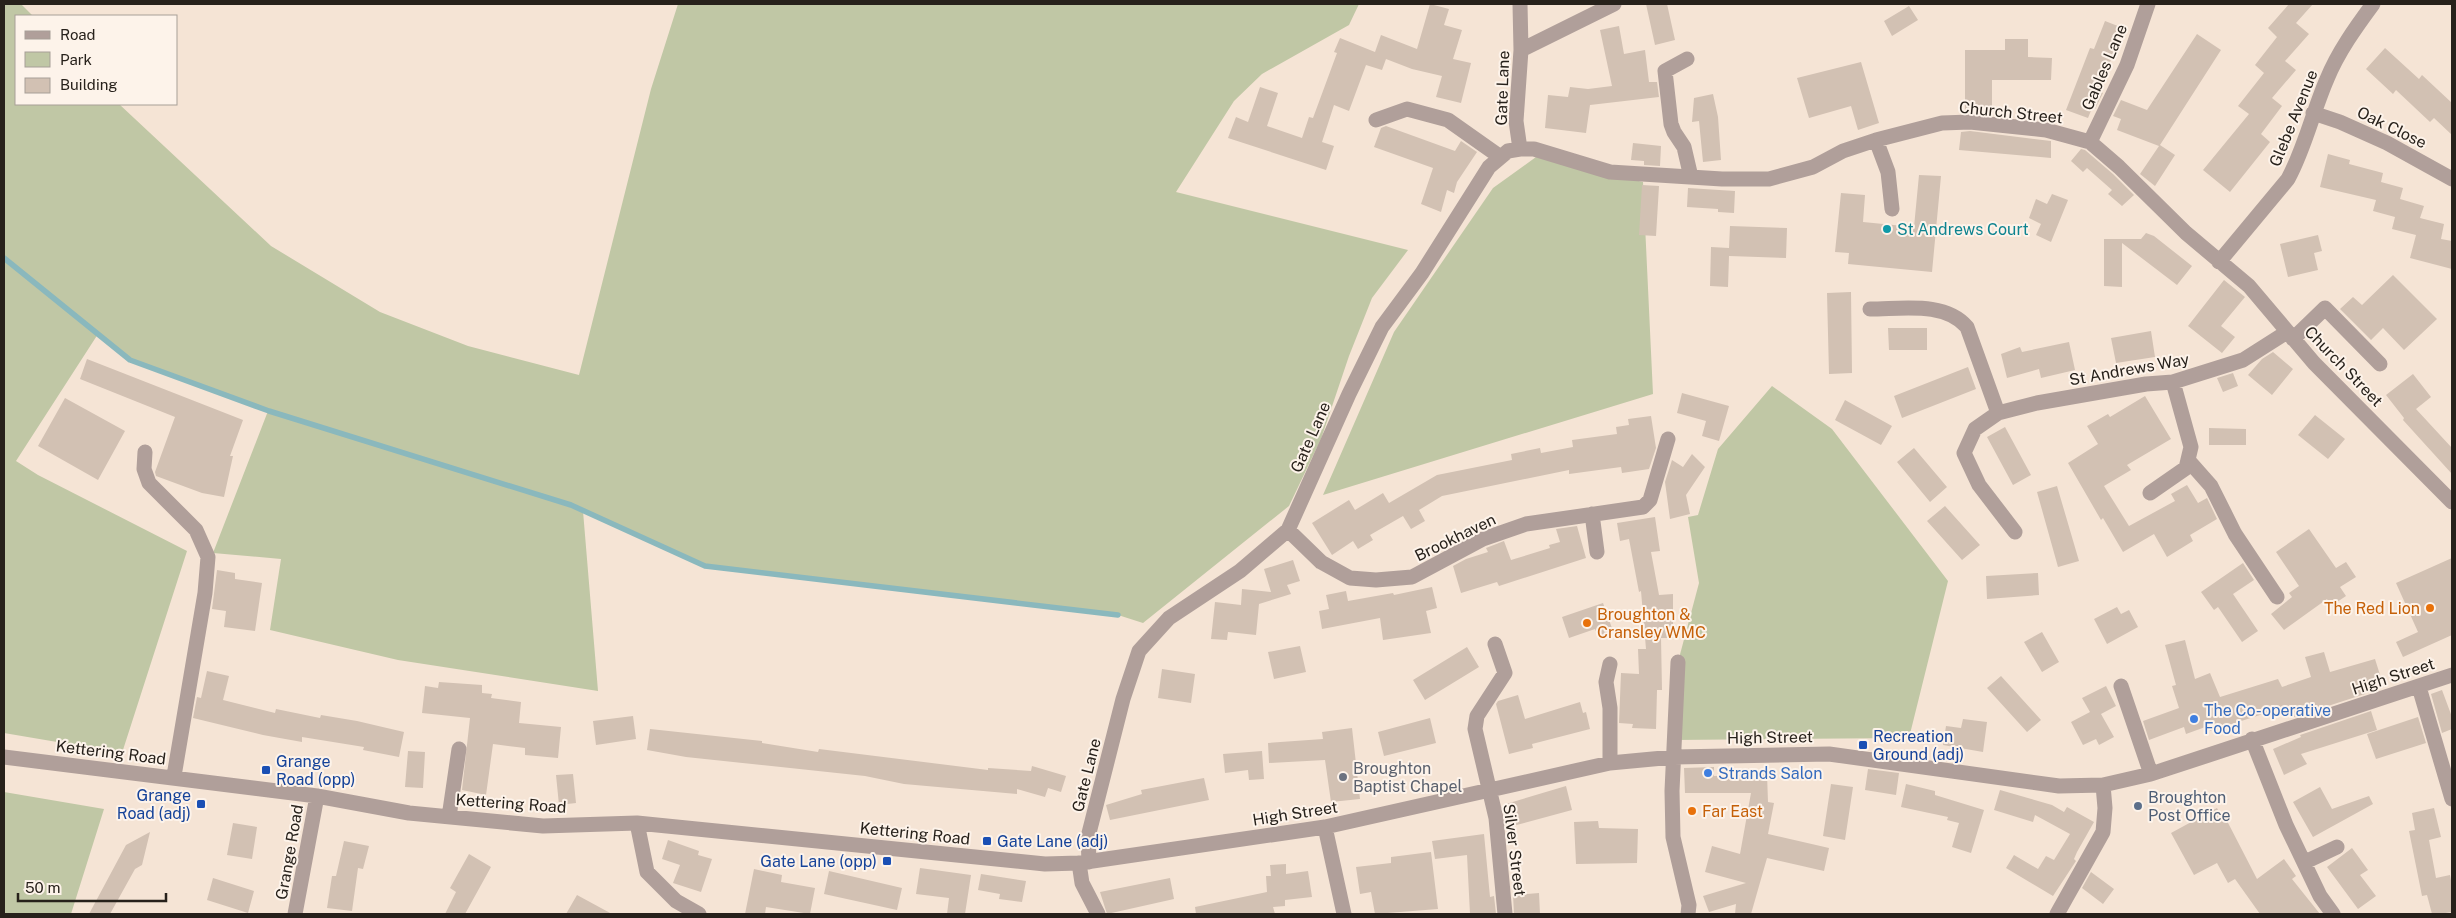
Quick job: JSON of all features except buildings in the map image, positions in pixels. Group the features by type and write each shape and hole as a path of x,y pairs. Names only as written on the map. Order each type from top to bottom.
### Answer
{"street":[{"name":"Gate Lane","path":"1098,914 1082,883 1084,862 1088,837 1123,699 1139,651 1168,618 1240,571 1288,530 1349,394 1382,326 1422,273 1489,167 1508,151 1520,149 1516,121 1521,50 1520,4"},
{"path":"1521,50 1614,4"},
{"name":"Gables Lane","path":"2090,142 2127,65 2148,4"},
{"name":"Glebe Avenue","path":"2219,262 2288,179 2296,164 2313,113 2338,56 2373,4"},
{"path":"1687,58 1665,71 1671,124 1684,147 1691,177"},
{"path":"1376,120 1407,109 1448,120 1500,156"},
{"name":"Oak Close","path":"2313,113 2387,142 2452,179"},
{"name":"Church Street","path":"1520,149 1534,149 1610,172 1769,179 1812,167 1842,151 1942,123 1970,122 2046,130 2090,142 2109,157 2219,262 2248,286 2290,335 2452,502"},
{"path":"1876,140 1888,172 1892,209"},
{"name":"St Andrews Way","path":"1998,413 2037,403 2146,384 2174,382 2243,360 2290,335 2326,308 2380,364"},
{"path":"1870,309 1938,310 1960,318 1972,338 1998,413 1975,429 1964,453 1979,485 2015,532"},
{"path":"2150,493 2186,468 2191,447 2174,382"},
{"name":"Brookhaven","path":"1288,530 1321,562 1350,578 1376,580 1412,577 1483,539 1526,524 1643,507 1650,500 1668,439"},
{"path":"145,452 144,469 150,483 196,530 208,557 205,593 174,776"},
{"path":"2188,460 2211,486 2235,534 2277,597"},
{"path":"1592,514 1597,552"},
{"name":"Silver Street","path":"1495,644 1505,672 1477,716 1474,729 1496,818 1505,914"},
{"path":"1678,662 1673,837 1689,905 1688,914"},
{"path":"1610,664 1606,682 1610,708 1610,763"},
{"name":"High Street","path":"1084,862 1326,827 1610,763 1674,757 1829,754 2059,786 2103,785 2151,774 2252,739 2452,676"},
{"path":"2121,686 2151,774"},
{"path":"2419,687 2452,799"},
{"path":"2252,739 2286,825 2320,896 2334,914"},
{"path":"449,817 459,749"},
{"name":"Kettering Road","path":"4,757 174,776 316,796 409,813 449,817 543,826 637,823 1045,864 1084,862"},
{"path":"2057,914 2103,832 2105,808 2103,785"},
{"name":"Grange Road","path":"295,914 316,796"},
{"path":"637,823 647,872 676,901 699,914"},
{"path":"1326,827 1344,914"},
{"path":"2305,862 2337,847"}],"green space":[{"path":"4,4 21,4 32,15 15,15 15,105 120,105 271,246 380,312 468,346 579,375 651,89 678,4 1359,4 1349,25 1262,74 1234,101 1176,192 1408,250 1372,298 1349,356 1321,439 1289,506 1143,623 1118,615 705,566 583,511 598,691 398,660 270,630 281,559 213,553 268,411 130,360 98,334 16,461 38,475 187,551 122,753 4,733"},
{"path":"1536,157 1643,182 1653,394 1323,495 1394,332 1493,188"},
{"path":"1772,386 1832,429 1948,581 1909,738 1675,740 1678,662 1699,583 1688,517 1698,515 1718,449"},
{"path":"4,792 104,809 71,914 4,914"}],"waterway":[{"path":"4,258 130,360 269,411 571,505 705,566 1118,615"}],"place":[{"name":"St Andrews Court","path":"1887,229"},
{"name":"The Red Lion","path":"2430,608"},
{"name":"Broughton & Cransley WMC","path":"1587,623"},
{"name":"The Co-operative Food","path":"2194,719"},
{"name":"Recreation Ground (adj)","path":"1863,745"},
{"name":"Grange Road (opp)","path":"266,770"},
{"name":"Strands Salon","path":"1708,773"},
{"name":"Broughton Baptist Chapel","path":"1343,777"},
{"name":"Grange Road (adj)","path":"201,804"},
{"name":"Broughton Post Office","path":"2138,806"},
{"name":"Far East","path":"1692,811"},
{"name":"Gate Lane (adj)","path":"987,841"},
{"name":"Gate Lane (opp)","path":"887,861"}]}
